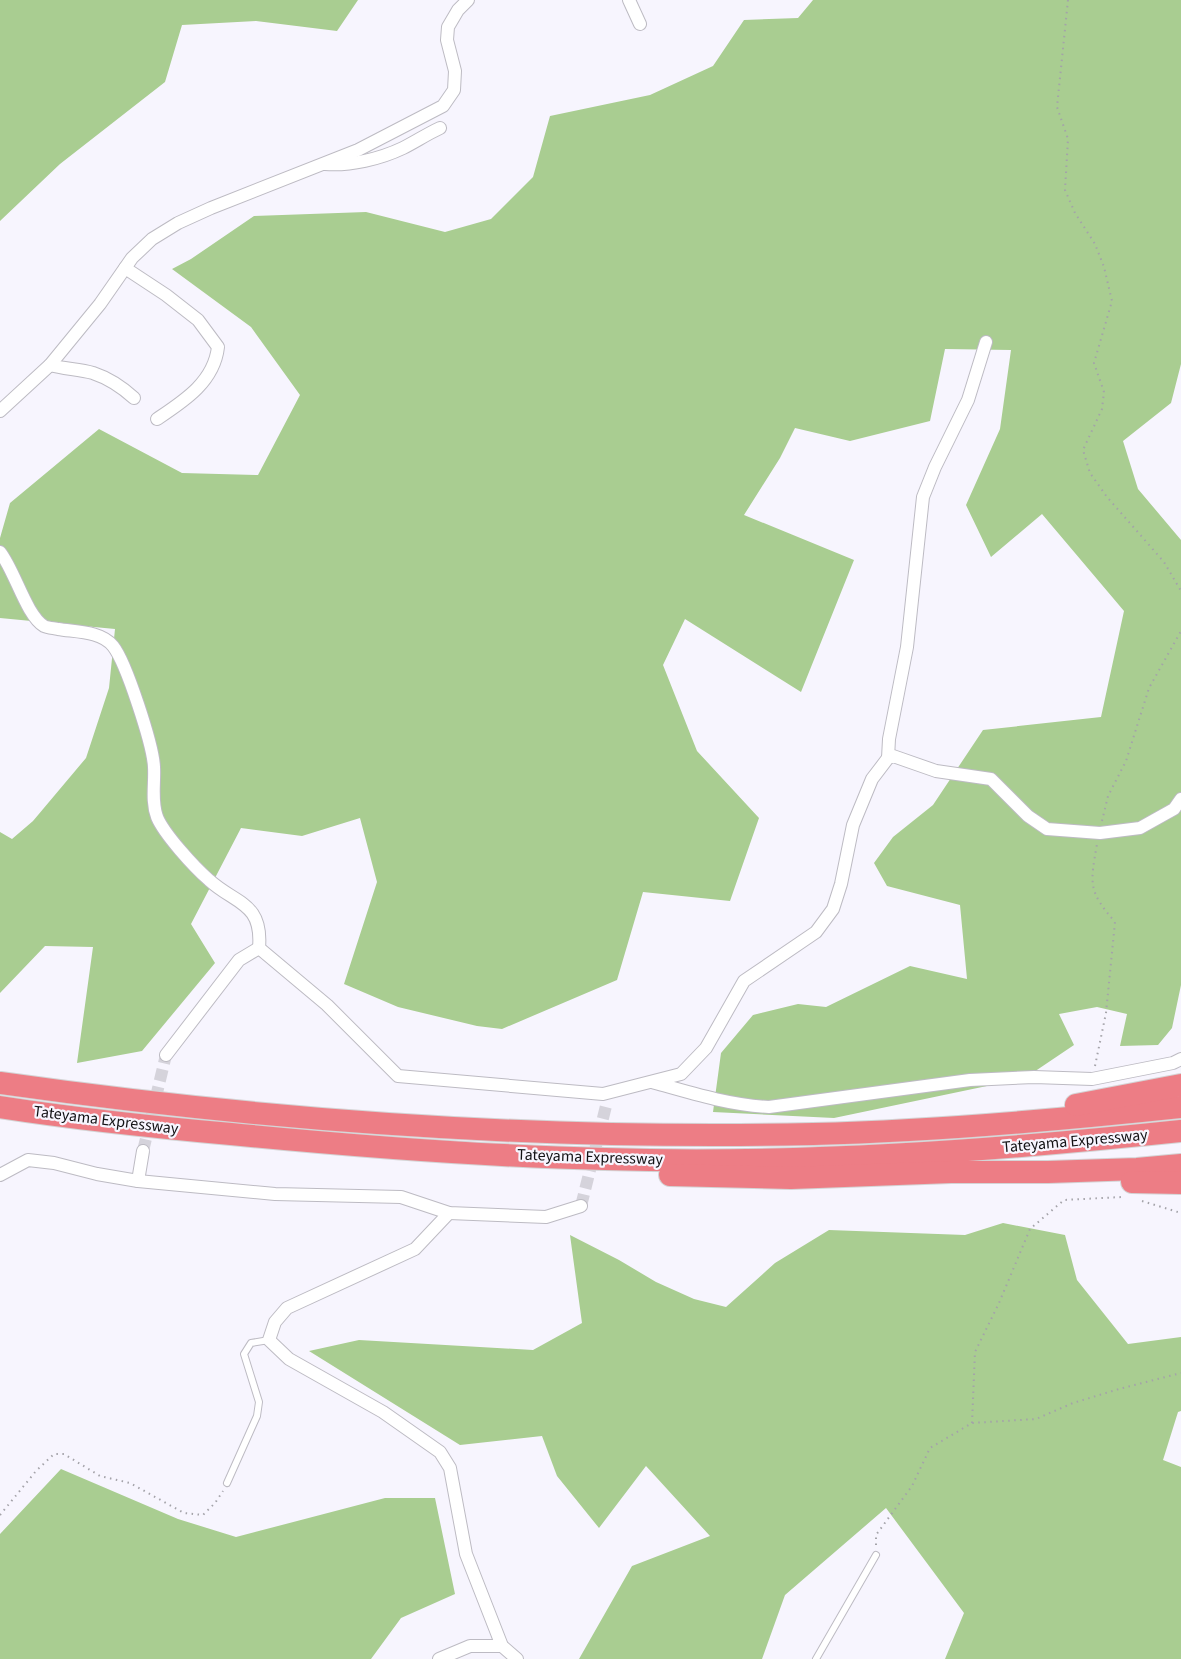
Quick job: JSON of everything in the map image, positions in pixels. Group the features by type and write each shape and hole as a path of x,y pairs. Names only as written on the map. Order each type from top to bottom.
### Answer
{"highway":[{"name":"Tateyama Expressway","path":"0,1083 300,1117 502,1131 607,1135 816,1134 990,1125 1181,1107"},
{"path":"990,1125 1088,1102 1181,1085"},
{"name":"Tateyama Expressway","path":"0,1107 55,1116 158,1127 395,1149 606,1160 819,1158 993,1149 1181,1131"},
{"path":"395,1149 496,1170 791,1178 951,1172 1059,1172 1181,1165"},
{"path":"951,1172 1051,1179 1181,1183"}],"street":[{"path":"0,411 50,365 100,304 132,258 153,239 178,223 318,164 358,150 443,106 454,90 455,71 447,40 448,27 458,10 468,0"},
{"path":"629,0 640,24"},
{"path":"318,164 336,165 374,158 401,149 440,128"},
{"path":"125,268 198,320 218,347 217,359 205,380 188,398 157,419"},
{"path":"259,948 327,1005 398,1076 605,1100 651,1082 681,1074 706,1048 744,981 816,932 833,909 841,884 853,825 872,779 888,758 889,739 907,647 923,497 968,400 986,342"},
{"path":"50,365 66,370 93,373 124,388 134,398"},
{"path":"0,552 7,561 33,615 45,626 99,636 112,645 120,658 150,740 157,817 177,846 210,881 235,897 252,912 261,932 259,948"},
{"path":"888,758 893,756 936,771 991,779 1028,816 1047,829 1100,833 1140,828 1174,809 1181,799"},
{"path":"166,1055 239,960 259,948"},
{"path":"651,1082 711,1099 769,1107 969,1080 1034,1077 1092,1079 1173,1063 1181,1059"},
{"path":"138,1181 143,1151"},
{"path":"0,1175 28,1160 54,1163 138,1181 275,1194 401,1197 450,1213 546,1217 581,1206"},
{"path":"450,1213 415,1249 287,1308 275,1322 269,1340 289,1359 383,1412 440,1452 450,1468 466,1554 502,1646 517,1659"},
{"path":"439,1659 470,1646 502,1646"}],"lane":[{"path":"227,1483 257,1416 260,1402 244,1354 251,1343 269,1340"},
{"path":"816,1659 876,1556"}],"path":[{"path":"1068,0 1057,107 1068,140 1065,190 1075,213 1095,244 1104,267 1112,301 1094,363 1104,392 1102,409 1083,450 1090,473 1107,497 1164,562 1181,591"},
{"path":"1092,1079 1106,1013 1115,922 1100,904 1092,887 1094,859 1108,796 1126,761 1149,688 1181,631"},
{"path":"972,1423 975,1352 999,1303 1030,1228 1064,1200 1127,1197"},
{"path":"1138,1200 1181,1213"},
{"path":"876,1556 876,1535 912,1486 930,1448 972,1423 1036,1419 1082,1400 1181,1374"},
{"path":"0,1515 36,1471 54,1454 64,1454 100,1476 130,1483 184,1513 203,1515 215,1503 227,1483"}],"green space":[{"path":"0,0 358,0 337,31 256,21 182,25 165,82 60,164 0,221"},
{"path":"813,0 1181,0 1181,364 1171,403 1123,441 1138,489 1181,540 1181,985 1172,1028 1158,1045 1120,1046 1127,1014 1097,1007 1059,1014 1074,1045 1025,1078 834,1118 713,1112 721,1053 753,1015 798,1004 826,1007 910,966 967,979 960,905 887,886 874,863 893,837 933,805 983,730 1101,717 1124,611 1042,514 991,557 966,505 1000,429 1011,350 945,349 930,421 850,441 795,428 780,458 744,515 854,560 801,692 685,619 663,665 697,751 759,818 730,901 643,892 617,980 502,1029 477,1026 398,1007 344,984 377,882 360,818 302,836 241,828 191,924 215,963 142,1051 77,1063 93,947 45,946 0,993 0,832 12,839 33,821 86,758 109,688 115,629 0,618 0,538 10,503 99,429 182,473 258,475 300,395 251,327 172,269 191,259 254,216 366,212 445,232 491,219 533,177 550,116 650,95 713,66 744,20 798,18"},
{"path":"1003,1223 1065,1235 1077,1280 1128,1344 1181,1337 1181,1411 1178,1412 1163,1460 1181,1467 1181,1659 945,1659 964,1613 886,1508 785,1595 762,1659 579,1659 632,1566 710,1536 646,1466 599,1528 557,1476 542,1436 460,1445 309,1351 359,1340 533,1350 582,1323 570,1235 656,1282 694,1299 726,1307 775,1263 829,1230 965,1235"},
{"path":"61,1469 178,1519 236,1537 385,1498 435,1498 455,1594 401,1618 371,1659 0,1659 0,1534"}],"tunnel":[{"path":"143,1151 166,1055"},
{"path":"581,1206 606,1106"}]}
